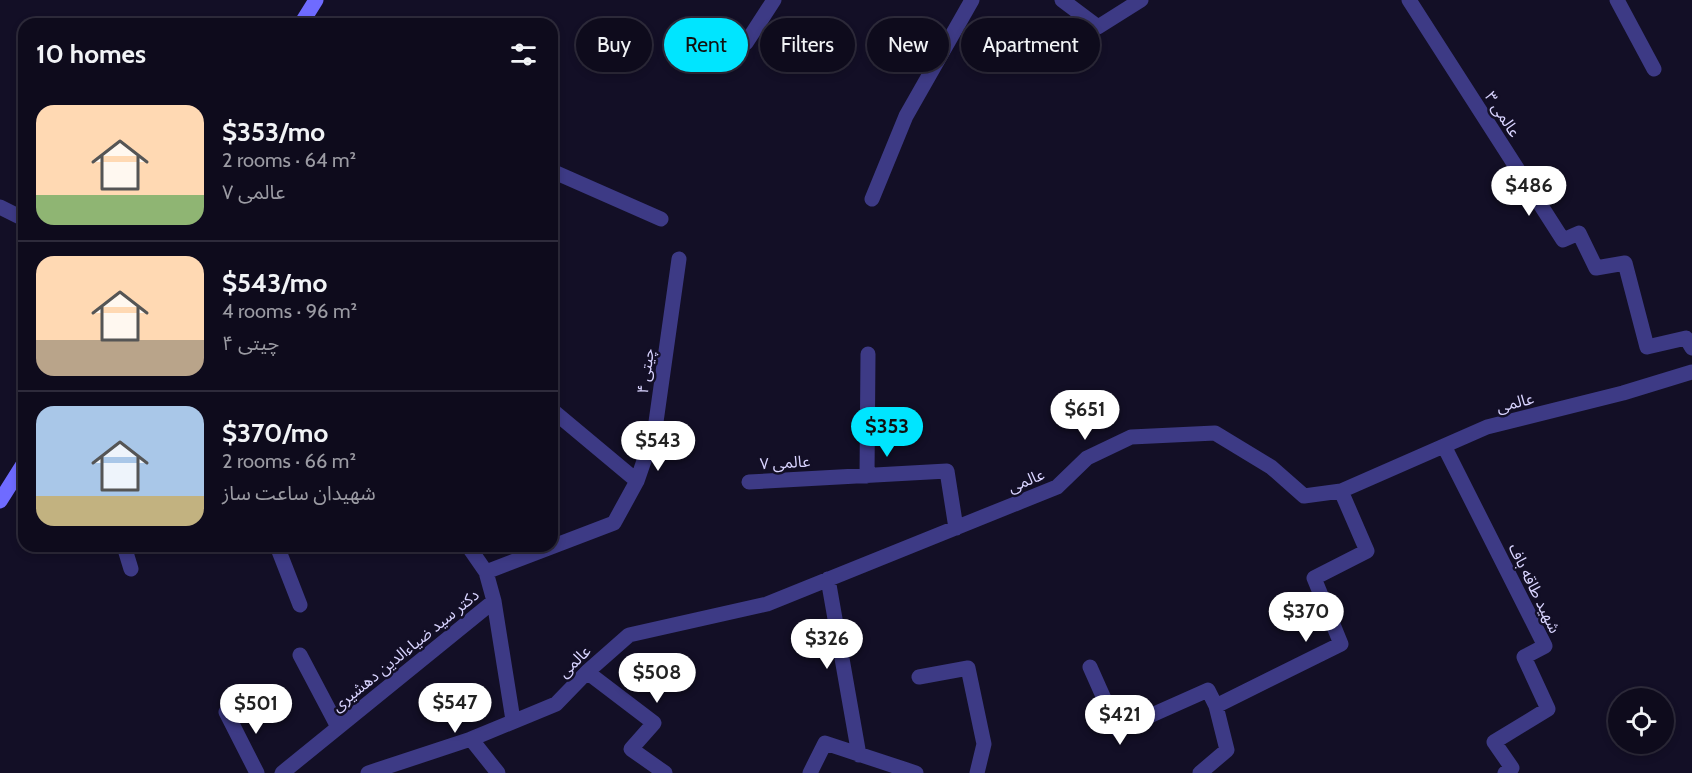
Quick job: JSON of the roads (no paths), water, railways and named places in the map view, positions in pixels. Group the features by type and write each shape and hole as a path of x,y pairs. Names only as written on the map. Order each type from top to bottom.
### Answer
{"main road":[{"path":"304,18 315,0"},
{"path":"0,501 18,472"}],"street":[{"path":"748,40 774,0"},
{"path":"872,199 906,116 972,0"},
{"path":"1062,0 1098,27 1141,0"},
{"name":"عالمی ۳","path":"1409,0 1563,240 1579,233 1596,268 1625,263 1647,347 1686,338 1692,348"},
{"path":"1617,0 1654,69"},
{"path":"558,174 661,219"},
{"path":"0,207 18,216"},
{"name":"چیتی ۴","path":"558,545 614,523 637,481 655,429 679,259"},
{"path":"867,476 868,354"},
{"name":"عالمی","path":"368,773 471,739 513,720 556,705 587,672 629,635 767,604 1057,487 1088,458 1131,437 1215,433 1271,467 1304,496 1341,490 1487,427 1623,393 1692,372"},
{"path":"558,415 637,481"},
{"name":"شهید طاقه باف","path":"1444,446 1545,646 1524,657 1548,710 1494,742 1512,768 1505,773"},
{"name":"عالمی ۷","path":"749,482 947,471 956,528"},
{"path":"1216,706 1341,644 1314,578 1367,551 1341,490"},
{"path":"126,552 131,568"},
{"path":"279,552 300,605"},
{"path":"472,552 486,573 494,601 513,720"},
{"name":"چیتی ۴","path":"486,573 540,552"},
{"path":"828,579 859,755"},
{"name":"دکتر سید ضیاءالدین دهشیری","path":"282,773 299,767 338,727 494,601"},
{"path":"300,656 338,727"},
{"path":"1090,667 1118,730 1208,690 1216,706 1227,750 1200,773"},
{"path":"919,677 968,668 984,744 977,773"},
{"path":"587,672 654,723 631,749 665,773"},
{"path":"226,712 257,773"},
{"path":"471,739 498,773"},
{"path":"810,773 825,743 907,772"}]}
